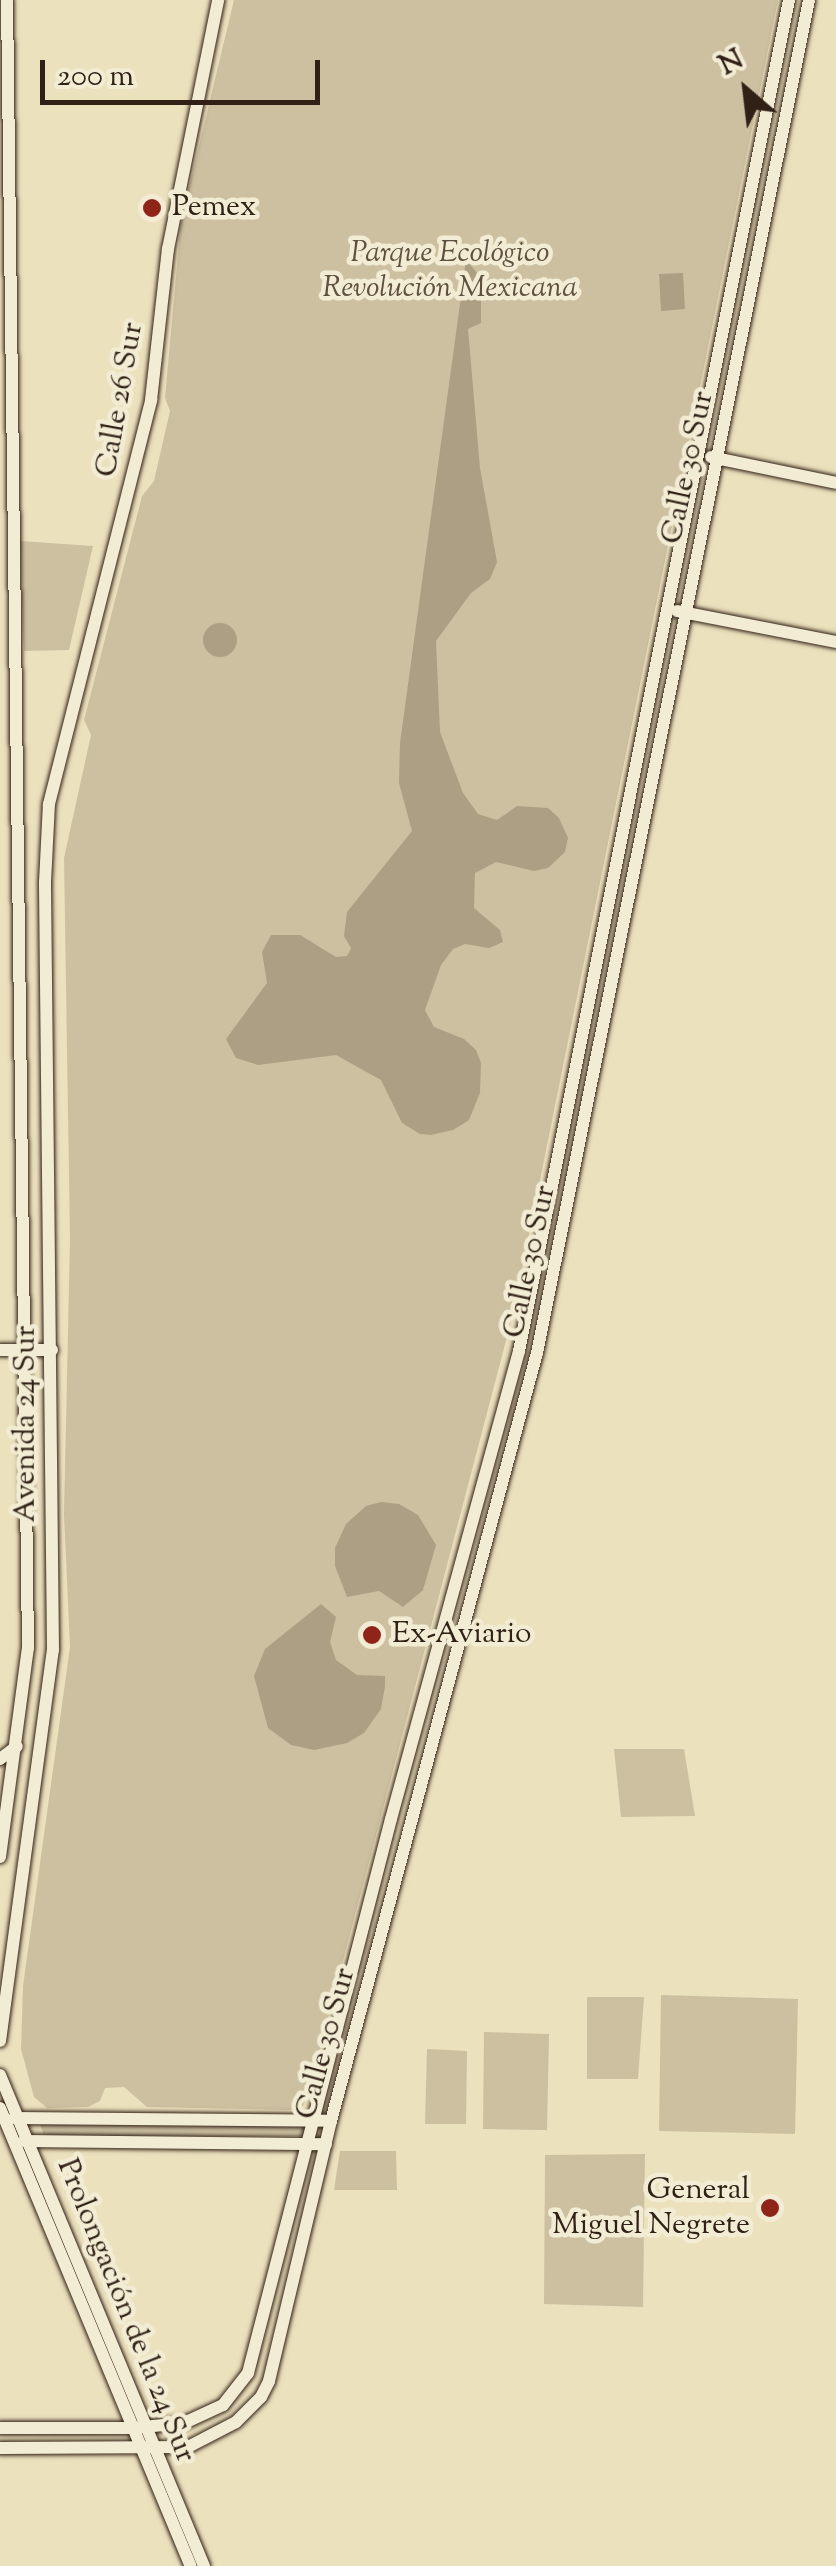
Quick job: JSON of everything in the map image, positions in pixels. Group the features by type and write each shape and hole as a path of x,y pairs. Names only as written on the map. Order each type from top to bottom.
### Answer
{"main road":[{"name":"Avenida 24 Sur","path":"0,1856 6,1778 16,1746 28,1648 7,0"},
{"name":"Calle 26 Sur","path":"49,804 151,400 168,249 218,0"},
{"name":"Calle 30 Sur","path":"0,2428 139,2428 197,2419 223,2405 242,2386 262,2330 312,2119 519,1351 789,0"},
{"name":"Calle 30 Sur","path":"0,2448 188,2447 236,2422 262,2397 282,2337 331,2121 537,1353 603,1044 685,612 809,0"},
{"path":"698,455 836,482"},
{"path":"666,608 836,642"},
{"name":"Avenida 24 Sur","path":"0,2041 53,1650 45,882 49,804"},
{"path":"0,1350 52,1350"},
{"path":"0,1759 16,1746"},
{"path":"6,1778 38,1780"},
{"path":"4,1801 34,1802"},
{"name":"Prolongación de la 24 Sur","path":"0,2075 6,2115 22,2142 139,2428 204,2566"},
{"path":"6,2115 331,2121"},
{"path":"22,2142 326,2144"},
{"name":"Prolongación de la 24 Sur","path":"148,2448 191,2566"}],"green space":[{"name":"Parque Ecológico Revolución Mexicana","path":"234,0 778,0 513,1314 308,2094 303,2106 290,2110 147,2107 124,2087 105,2088 100,2101 88,2107 47,2108 34,2097 21,2049 23,1986 70,1647 64,1514 70,1239 64,858 91,735 84,720 142,496 154,481 170,411 165,398 181,221"},
{"path":"20,541 93,546 69,650 24,651"},
{"path":"614,1749 684,1749 695,1816 621,1817"},
{"path":"661,1995 798,1999 795,2134 659,2131"},
{"path":"587,1997 644,1997 638,2079 587,2079"},
{"path":"484,2032 549,2034 547,2130 483,2129"},
{"path":"427,2049 467,2051 466,2124 425,2124"},
{"path":"39,2121 306,2126 306,2136 44,2136"},
{"path":"340,2151 396,2151 397,2190 334,2190"},
{"path":"645,2154 643,2307 544,2304 545,2155"}],"shaded area":[{"path":"466,260 479,275 481,286 481,323 468,329 480,468 497,562 490,579 471,593 436,641 440,732 463,793 478,814 497,820 517,806 548,808 559,818 568,838 565,852 548,868 534,871 496,862 475,873 474,908 500,930 503,942 489,948 465,944 453,949 441,965 425,1010 434,1027 464,1039 476,1050 481,1063 480,1093 469,1120 453,1130 431,1135 420,1134 402,1123 381,1080 336,1055 258,1065 236,1058 226,1039 267,983 262,952 271,935 300,935 336,957 347,956 351,948 344,936 347,912 412,831 399,783 400,743"},
{"path":"683,273 685,309 661,311 659,274"},
{"path":"220,623 232,628 237,640 232,652 220,657 208,652 203,640 208,628"},
{"path":"381,1502 399,1504 418,1515 436,1545 423,1590 403,1607 379,1591 347,1597 335,1566 335,1548 346,1524 366,1506"},
{"path":"321,1604 336,1617 330,1642 336,1660 357,1675 385,1676 385,1686 381,1709 364,1733 347,1743 314,1750 291,1745 268,1728 254,1676 265,1649"}],"place":[{"name":"Pemex","path":"152,208"},
{"name":"Ex-Aviario","path":"372,1635"},
{"name":"General Miguel Negrete","path":"770,2208"}]}
